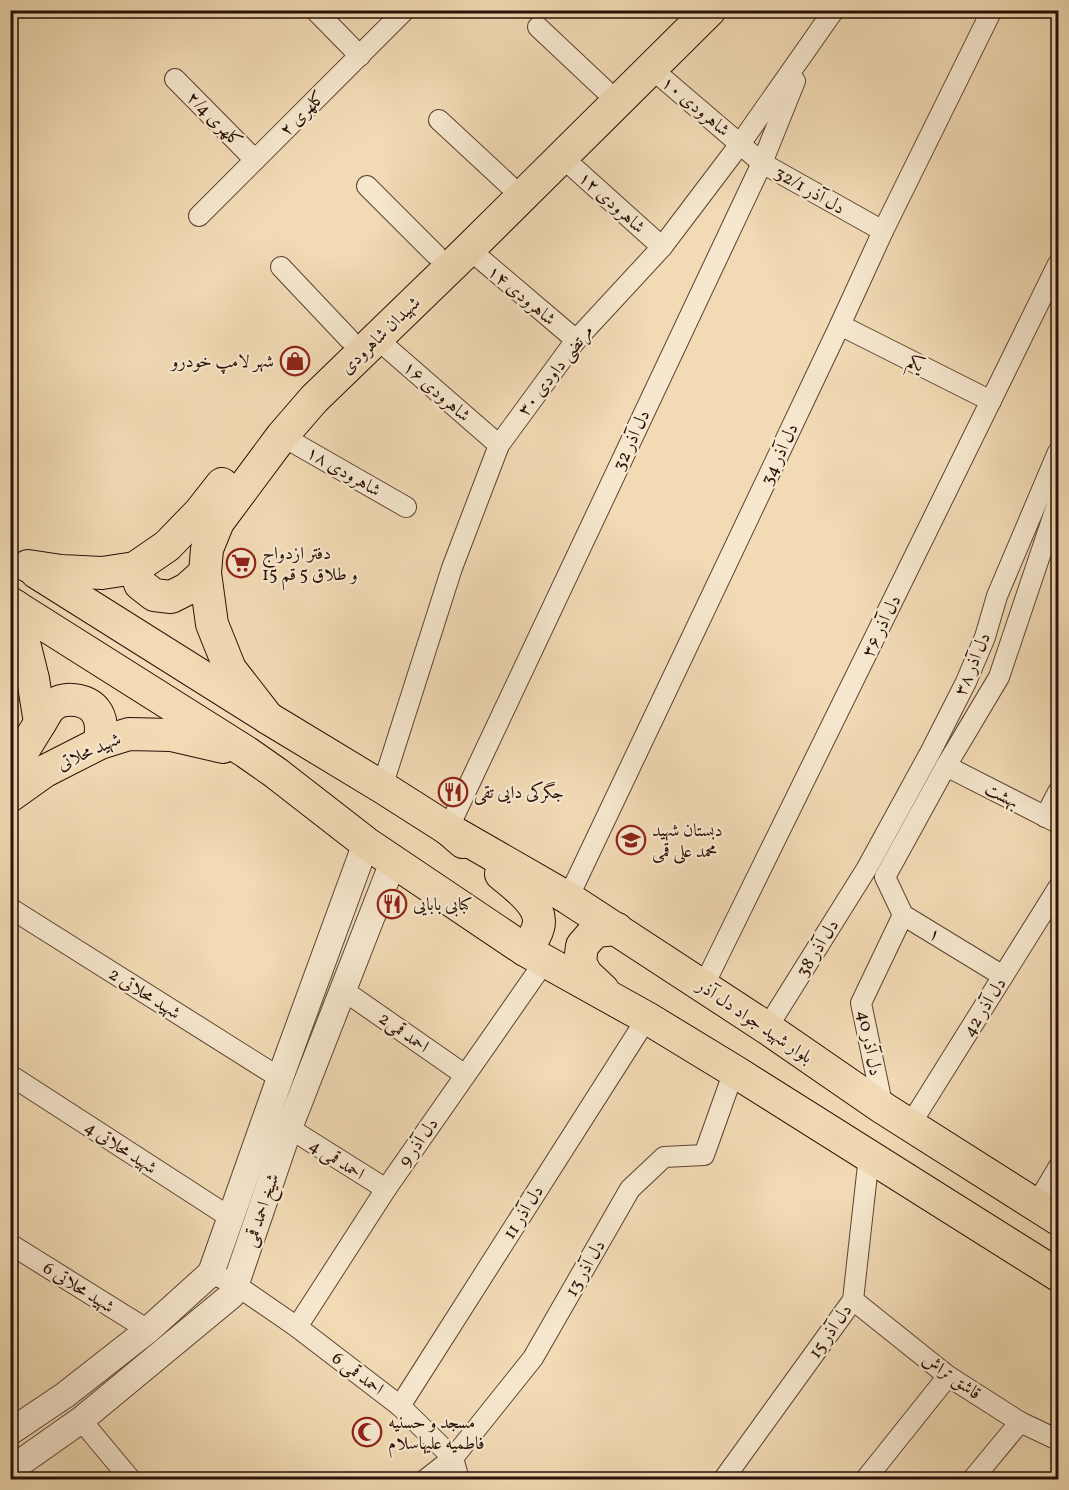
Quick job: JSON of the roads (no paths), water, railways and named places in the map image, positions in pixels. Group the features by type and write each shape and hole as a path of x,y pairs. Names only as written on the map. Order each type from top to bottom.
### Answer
{"main road":[{"name":"شهیدان شاهرودی","path":"268,718 230,669 212,624 205,573 207,549 218,522 282,436 436,255 687,10"},
{"name":"شهیدان شاهرودی","path":"19,560 61,572 102,573 135,568 167,546 200,512 267,427 303,386 363,339 469,249 710,10"},
{"path":"19,560 141,639 448,830 522,891 534,905 539,920 535,934 535,956"},
{"path":"135,568 140,584 154,595 171,597 187,589 205,573"},
{"path":"13,604 33,679 40,723"},
{"path":"13,604 276,772 366,843 535,956 615,999 734,1071 1059,1275"},
{"path":"10,763 24,749 49,708 64,700 81,701 95,710 102,726 100,743"},
{"name":"شهید محلاتی","path":"10,796 45,771 100,743 129,734 171,735 246,752"},
{"name":"بلوار شهید جواد دل آذر","path":"448,830 568,898 617,929 883,1108 1047,1212"},
{"path":"615,999 595,984 586,974 580,962 582,946 595,931 617,929"}],"street":[{"path":"315,10 360,56"},
{"name":"کلهری ۲","path":"199,216 405,10"},
{"name":"۳۰ مرتضی داودی","path":"382,787 452,568 499,444 576,340 662,247 740,144 834,10"},
{"name":"دل آذر 34","path":"568,898 883,231 992,10"},
{"path":"538,27 605,90"},
{"name":"دل آذر 32","path":"448,830 762,163 808,49"},
{"name":"شاهرودی ۱۰","path":"652,69 740,144"},
{"name":"کلهری ۲/4","path":"175,79 255,160"},
{"path":"439,120 509,185"},
{"name":"دل آذر 32/1","path":"740,144 762,163 883,231"},
{"name":"شاهرودی ۱۲","path":"562,157 662,247"},
{"path":"367,186 436,255"},
{"name":"شاهرودی ۱۴","path":"469,249 576,340"},
{"name":"دل آذر ۳۶","path":"703,987 1059,264"},
{"name":"شاهرودی ۱۶","path":"281,267 363,339 499,444"},
{"name":"یکم","path":"840,325 991,401"},
{"name":"شاهرودی ۱۸","path":"282,436 406,507"},
{"name":"دل آذر ۳۸","path":"867,868 966,682 985,638 997,596 1059,452"},
{"name":"دل آذر ۳۸","path":"903,915 885,877 946,766 999,677 1059,501"},
{"name":"بهشت","path":"946,766 1052,820"},
{"path":"1052,820 1059,792"},
{"name":"شیخ احمد قمی","path":"10,1432 65,1395 148,1330 211,1273 366,843"},
{"name":"شیخ احمد قمی","path":"10,1470 81,1420 232,1295 289,1128 393,862"},
{"name":"دل آذر 38","path":"767,1028 867,868"},
{"path":"352,882 360,874 372,875 380,882 382,892"},
{"name":"دل آذر 42","path":"910,1125 1059,888"},
{"name":"شهید محلاتی 2","path":"10,908 280,1078"},
{"name":"۱","path":"903,915 1003,976"},
{"name":"دل آذر 40","path":"883,1108 861,1003 903,915"},
{"name":"دل آذر 9","path":"297,1327 386,1189 465,1075 535,956"},
{"name":"احمد قمی2","path":"343,990 465,1075"},
{"name":"دل آذر 11","path":"400,1406 646,1018"},
{"name":"دل آذر 13","path":"425,1479 453,1458 533,1358 630,1189 664,1157 704,1155 734,1071"},
{"name":"شهید محلاتی 4","path":"10,1075 231,1218"},
{"name":"احمد قمی 4","path":"289,1128 386,1189"},
{"name":"دل آذر 15","path":"723,1479 853,1300 868,1156"},
{"path":"1047,1212 1059,1168"},
{"name":"شهید محلاتی 6","path":"10,1244 148,1330"},
{"name":"احمد قمی 6","path":"211,1273 236,1285 297,1327 400,1406 453,1458 459,1479"},
{"name":"قاشق تراش","path":"853,1300 948,1376 1020,1422 1059,1440"},
{"path":"865,1479 948,1376"},
{"path":"81,1420 131,1479"},
{"path":"972,1479 1020,1422"}],"place":[{"name":"شهر لامپ خودرو","path":"295,361"},
{"name":"دفتر ازدواج 15 و طلاق 5 قم","path":"241,563"},
{"name":"جگرکی دایی تقی","path":"453,792"},
{"name":"دبستان شهید محمد علی قمی","path":"631,840"},
{"name":"کبابی بابایی","path":"392,904"},
{"name":"مسجد و حسنیه فاطمیه علیهاسلام","path":"367,1432"}]}
